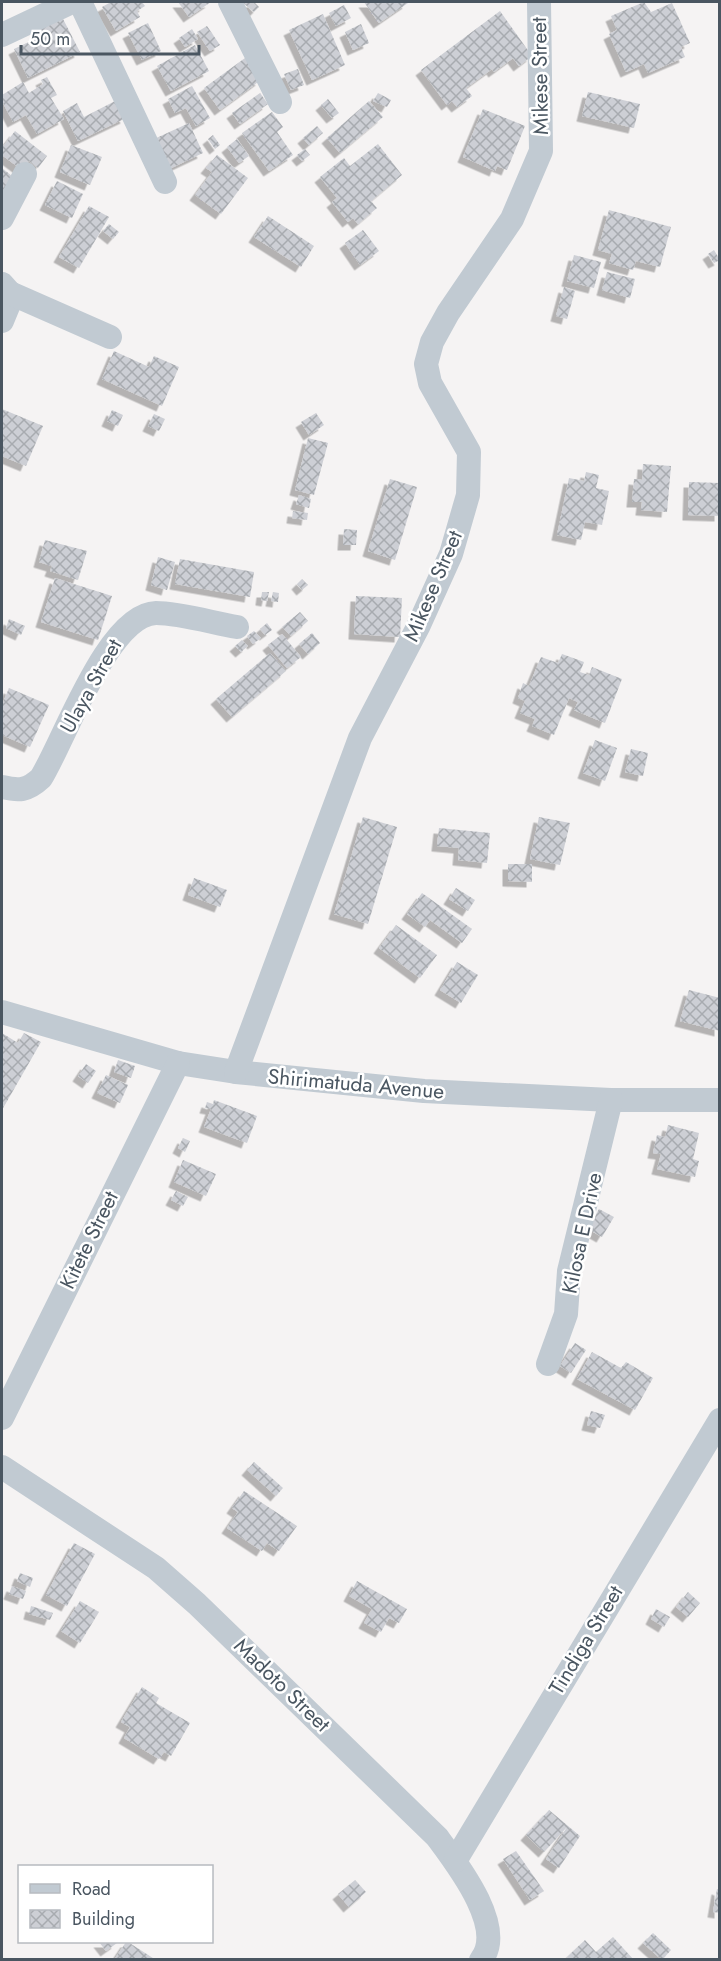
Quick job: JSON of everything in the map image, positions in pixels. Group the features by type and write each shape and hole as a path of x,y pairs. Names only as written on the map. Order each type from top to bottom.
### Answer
{"street":[{"path":"2,35 72,2"},
{"path":"80,2 165,182"},
{"path":"230,2 280,102"},
{"name":"Mikese Street","path":"236,1072 360,738 451,554 465,505 469,452 430,383 426,364 432,342 448,313 512,219 541,150 539,2"},
{"path":"2,218 25,174"},
{"path":"2,321 9,304 6,289"},
{"path":"6,289 110,337"},
{"name":"Ulaya Street","path":"2,787 20,791 31,788 41,778 90,680 112,643 127,626 154,613 237,627"},
{"name":"Shirimatuda Avenue","path":"2,1012 178,1063 236,1072 424,1091 611,1100 720,1100"},
{"name":"Kitete Street","path":"2,1418 178,1063"},
{"name":"Kilosa E Drive","path":"548,1364 566,1314 569,1271 611,1100"},
{"name":"Tindiga Street","path":"455,1861 720,1420"},
{"name":"Madoto Street","path":"2,1467 164,1575 374,1774 437,1837 455,1861 484,1916 490,1937 487,1957"}],"building":[{"path":"111,2 142,2 145,6 137,11 140,17 116,31 102,7"},
{"path":"178,2 211,2 189,17"},
{"path":"242,2 254,2 259,7 254,12"},
{"path":"364,2 407,2 408,3 379,23"},
{"path":"644,2 651,12 672,3 690,43 681,47 685,57 648,73 644,64 626,72 609,34 617,30 611,16"},
{"path":"344,5 351,18 336,26 329,13"},
{"path":"500,11 532,56 519,66 513,58 494,72 492,69 466,88 472,96 457,107 452,101 447,105 421,70"},
{"path":"323,14 345,65 312,80 289,30"},
{"path":"62,17 80,52 28,78 14,49 41,36 37,29"},
{"path":"148,23 161,51 142,60 128,33"},
{"path":"361,24 369,43 353,50 345,32"},
{"path":"207,26 220,45 210,51 197,32"},
{"path":"192,29 198,39 185,47 179,38"},
{"path":"195,45 209,71 171,91 157,66"},
{"path":"245,58 261,80 220,110 204,88"},
{"path":"298,69 304,85 291,90 284,74"},
{"path":"47,77 57,95 51,98 64,119 37,134 26,115 13,122 2,101 2,95 23,82 29,93 43,84 41,80"},
{"path":"192,86 210,118 196,126 186,108 175,113 168,99"},
{"path":"588,92 640,104 634,128 582,116"},
{"path":"260,93 268,104 240,124 232,113"},
{"path":"378,93 391,100 387,107 373,101"},
{"path":"328,99 339,113 332,118 321,105"},
{"path":"117,100 126,118 78,141 63,111 77,103 84,117"},
{"path":"369,101 383,117 340,153 327,138"},
{"path":"483,109 525,126 507,170 497,166 495,171 463,157"},
{"path":"272,112 283,127 277,132 293,155 269,171 242,133"},
{"path":"189,123 203,153 167,170 152,140"},
{"path":"317,126 323,133 309,145 303,138"},
{"path":"15,131 47,156 38,168 29,161 22,170 2,155 2,148"},
{"path":"213,135 220,145 215,149 208,139"},
{"path":"237,139 249,156 239,163 227,147"},
{"path":"378,144 402,175 371,201 377,208 358,224 353,218 348,222 332,202 337,198 320,177 344,158 350,166"},
{"path":"71,145 102,157 90,185 60,172"},
{"path":"305,149 310,155 302,161 297,155"},
{"path":"217,155 248,178 221,214 195,195 212,172 206,168"},
{"path":"2,168 17,180 2,199"},
{"path":"57,181 83,194 72,218 45,205"},
{"path":"89,206 109,217 79,268 59,257"},
{"path":"609,210 671,227 660,267 636,261 633,270 609,263 612,254 598,250"},
{"path":"268,216 314,246 301,267 254,237"},
{"path":"109,224 119,232 113,239 103,231"},
{"path":"363,230 379,251 360,265 345,243"},
{"path":"714,250 720,260 714,263 708,254"},
{"path":"574,255 601,262 594,288 567,281"},
{"path":"607,272 635,279 630,298 602,290"},
{"path":"564,287 575,291 567,319 556,316"},
{"path":"114,351 149,367 154,356 179,367 162,406 102,379"},
{"path":"2,409 43,426 26,466 2,456"},
{"path":"112,410 123,415 118,426 107,421"},
{"path":"316,413 324,425 309,435 301,422"},
{"path":"154,414 165,419 159,431 148,426"},
{"path":"308,438 328,443 314,495 295,490"},
{"path":"643,464 671,466 667,512 641,510 642,502 632,502 634,479 642,480"},
{"path":"586,472 599,475 596,488 609,491 602,525 585,522 581,540 557,535 569,478 584,481"},
{"path":"390,479 417,487 395,560 368,551"},
{"path":"689,482 720,483 720,516 688,515"},
{"path":"299,495 311,499 309,508 296,504"},
{"path":"293,511 308,513 307,520 292,518"},
{"path":"344,529 357,530 356,545 343,545"},
{"path":"45,540 87,551 78,580 50,571 52,566 39,562"},
{"path":"158,557 175,562 167,590 151,585"},
{"path":"180,559 254,572 250,597 175,584"},
{"path":"55,578 112,596 98,640 41,622"},
{"path":"302,579 308,585 302,590 297,584"},
{"path":"262,592 269,592 267,601 261,600"},
{"path":"273,592 279,593 278,602 271,601"},
{"path":"356,596 402,598 400,637 354,634"},
{"path":"300,612 308,621 291,636 282,627"},
{"path":"9,619 25,626 21,635 6,628"},
{"path":"267,623 272,630 265,635 260,629"},
{"path":"254,631 261,638 253,644 247,636"},
{"path":"312,633 320,643 308,654 299,644"},
{"path":"282,634 301,657 287,668 268,645"},
{"path":"242,640 248,646 241,652 235,646"},
{"path":"270,653 286,671 232,717 216,699"},
{"path":"562,654 584,662 580,672 589,675 592,667 622,679 605,723 574,710 578,702 569,698 554,735 532,726 535,719 520,713 525,701 518,698 523,683 529,686 541,657 558,663"},
{"path":"9,688 49,705 30,747 2,735 2,705"},
{"path":"595,740 617,748 605,781 583,773"},
{"path":"631,749 648,753 643,776 625,772"},
{"path":"363,817 397,827 368,924 334,914"},
{"path":"539,817 570,823 560,865 530,859"},
{"path":"439,828 490,833 487,863 458,860 459,848 437,846"},
{"path":"508,864 532,864 532,882 508,881"},
{"path":"194,878 227,890 220,907 188,895"},
{"path":"456,888 475,900 468,911 449,899"},
{"path":"422,893 472,929 462,943 430,920 425,927 407,914"},
{"path":"396,925 437,955 420,978 379,948"},
{"path":"457,962 478,975 461,1003 440,990"},
{"path":"689,990 720,998 720,1031 680,1021"},
{"path":"2,1033 18,1043 24,1033 41,1042 2,1110"},
{"path":"118,1060 135,1066 131,1078 114,1072"},
{"path":"86,1064 96,1071 88,1083 78,1076"},
{"path":"106,1075 128,1085 120,1103 97,1093"},
{"path":"214,1100 257,1116 247,1143 204,1127 211,1109 205,1108 207,1102 213,1104"},
{"path":"668,1125 699,1133 693,1159 699,1161 695,1177 657,1169 661,1154 653,1153 657,1135 665,1137"},
{"path":"183,1138 190,1141 185,1152 178,1148"},
{"path":"183,1160 216,1174 206,1196 174,1182"},
{"path":"176,1191 188,1197 183,1206 171,1200"},
{"path":"599,1209 614,1217 602,1237 588,1229"},
{"path":"575,1343 586,1350 571,1373 560,1366"},
{"path":"592,1352 621,1368 626,1362 653,1378 635,1410 577,1379"},
{"path":"591,1411 605,1415 600,1428 587,1425"},
{"path":"254,1462 283,1488 276,1496 247,1470"},
{"path":"244,1491 297,1526 279,1551 267,1543 262,1551 227,1528 238,1512 232,1508"},
{"path":"74,1543 95,1554 67,1606 46,1595"},
{"path":"20,1573 33,1578 30,1587 17,1581"},
{"path":"357,1581 407,1609 399,1623 389,1618 381,1632 364,1623 372,1609 349,1596"},
{"path":"12,1586 26,1591 23,1599 9,1594"},
{"path":"688,1592 700,1603 688,1617 676,1607"},
{"path":"80,1601 99,1612 80,1643 61,1631"},
{"path":"31,1606 53,1613 50,1620 29,1614"},
{"path":"656,1609 670,1617 664,1627 651,1619"},
{"path":"142,1687 159,1698 156,1703 190,1723 171,1756 164,1752 159,1759 124,1738 130,1727 121,1722"},
{"path":"549,1810 580,1836 559,1868 546,1859 567,1827 544,1852 526,1835"},
{"path":"516,1851 544,1891 530,1900 503,1859"},
{"path":"355,1880 366,1892 349,1907 338,1894"},
{"path":"717,1889 720,1890 720,1913 713,1912"},
{"path":"653,1933 671,1950 662,1960 643,1943"},
{"path":"613,1937 634,1960 570,1960 567,1957 585,1940 596,1952"},
{"path":"100,1943 117,1943 106,1951"},
{"path":"125,1943 130,1943 156,1960 114,1960"}]}
